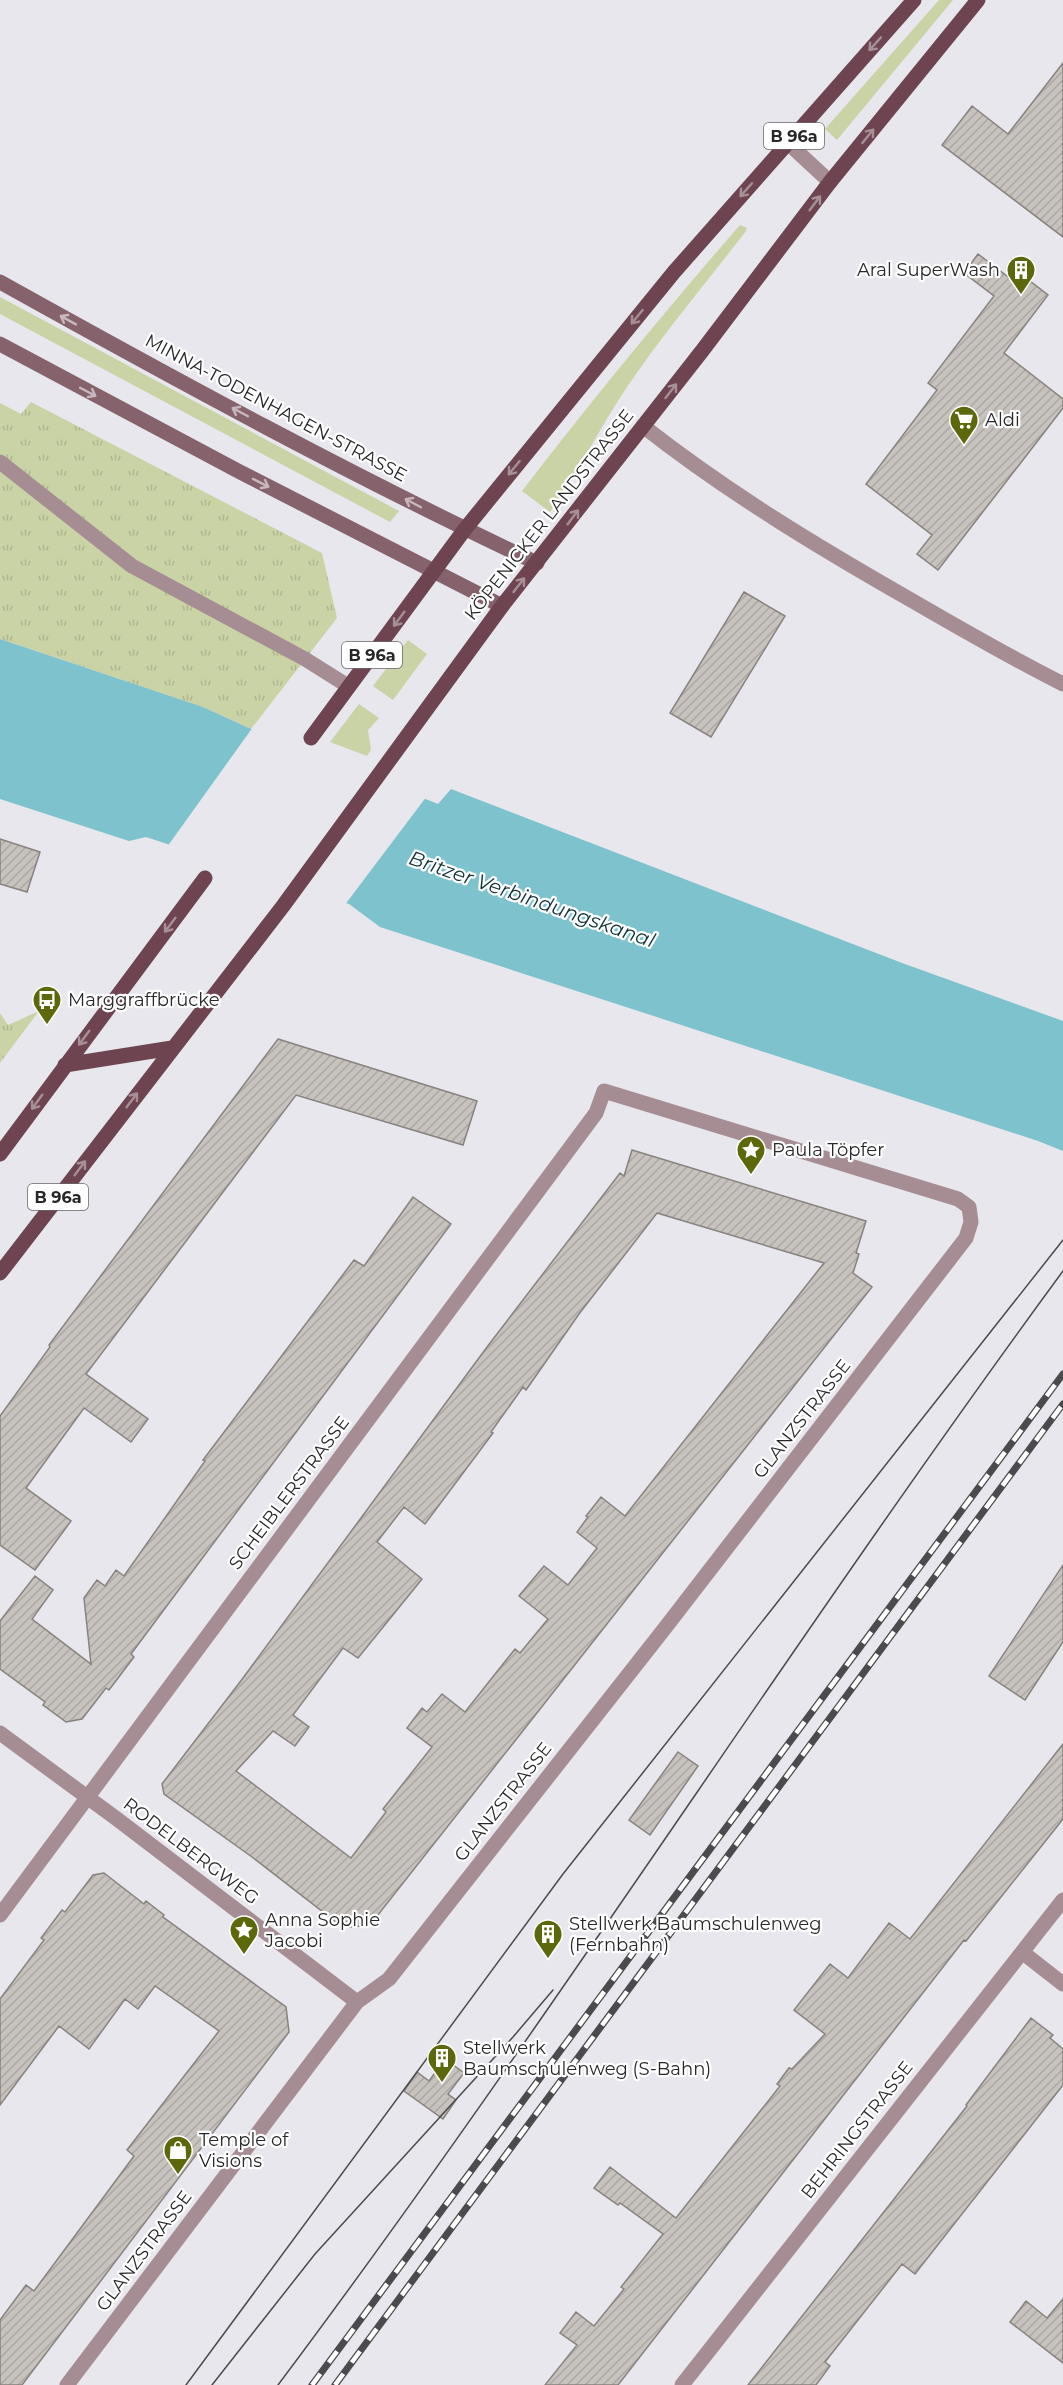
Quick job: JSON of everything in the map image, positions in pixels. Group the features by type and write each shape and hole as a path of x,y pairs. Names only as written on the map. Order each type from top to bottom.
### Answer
{"main road":[{"name":"B 96a","path":"311,738 465,529 674,272 914,0"},
{"name":"KÖPENICKER LANDSTRASSE","path":"0,1273 284,906 502,606 831,182 978,0"},
{"name":"MINNA-TODENHAGEN-STRASSE","path":"0,282 225,404 465,529 537,563"},
{"path":"0,344 250,477 502,606"},
{"path":"0,1154 205,878"},
{"path":"65,1065 172,1048"}],"street":[{"path":"788,143 831,182"},
{"path":"643,426 676,452 771,517 837,558 1063,684"},
{"path":"0,462 132,566 305,659 348,686"},
{"name":"SCHEIBLERSTRASSE","path":"0,1915 596,1113 604,1091 958,1199 969,1207 971,1222 966,1238"},
{"name":"GLANZSTRASSE","path":"67,2385 357,2002 389,1979 665,1628 966,1238"},
{"name":"RODELBERGWEG","path":"0,1733 88,1797 357,2002"},
{"name":"BEHRINGSTRASSE","path":"682,2385 1063,1899"},
{"path":"1022,1952 1063,1984"}],"green space":[{"path":"939,0 953,0 837,140 825,129"},
{"path":"740,225 747,228 746,231 627,387 550,512 522,491 629,356"},
{"path":"0,297 399,511 390,522 0,314"},
{"path":"31,402 322,553 337,618 251,729 203,707 0,639 0,403 21,414"},
{"path":"408,640 427,654 393,700 373,686"},
{"path":"359,704 379,718 368,730 371,750 367,756 330,742"},
{"path":"39,1011 0,1063 0,1013 8,1025"}],"water":[{"name":"Britzer Verbindungskanal","path":"0,639 203,707 251,729 438,804 451,789 902,963 1063,1021 1063,1151 380,927 349,904 146,837 129,841 0,799"}],"pier":[{"path":"253,727 427,796 344,906 167,847"}],"building":[{"path":"1063,63 1063,237 942,145 972,106 1008,134"},
{"name":"Aldi","path":"978,254 1020,286 1026,278 1048,295 1004,353 1063,399 1063,408 938,570 917,554 932,535 866,484 937,390 928,383 994,296 964,273"},
{"path":"744,592 785,616 711,737 670,713"},
{"path":"0,839 40,852 27,892 0,884"},
{"path":"278,1039 477,1101 463,1145 296,1095 86,1374 148,1419 131,1442 84,1408 26,1488 71,1521 35,1570 0,1545 0,1416 50,1347 49,1345"},
{"path":"632,1150 866,1221 856,1253 859,1254 853,1273 872,1287 374,1920 362,1926 349,1927 336,1922 252,1857 164,1794 162,1784 487,1347 620,1173 624,1176","holes":["657,1213 824,1263 625,1516 601,1497 577,1532 597,1548 568,1585 544,1566 519,1596 548,1619 520,1653 515,1649 465,1712 442,1694 427,1712 422,1708 407,1728 432,1747 383,1809 386,1812 351,1858 236,1771 273,1731 295,1746 309,1727 293,1715 343,1648 358,1658 422,1579 377,1542 404,1507 425,1524 493,1433 491,1432 523,1387 526,1390 579,1314"]},
{"path":"413,1197 451,1224 131,1654 134,1657 109,1690 106,1688 82,1719 66,1722 43,1705 45,1702 0,1669 0,1621 35,1576 53,1590 32,1619 91,1664 84,1598 97,1580 105,1586 116,1570 124,1576 205,1461 203,1460 354,1260 364,1266"},
{"path":"1063,1565 1063,1642 1025,1700 989,1676"},
{"path":"1063,1744 1063,1819 966,1941 964,1940 618,2385 545,2385 577,2345 560,2333 576,2312 594,2326 624,2289 621,2287 663,2234 620,2203 618,2205 594,2188 610,2167 676,2218 780,2086 777,2084 789,2068 792,2069 825,2034 794,2010 830,1964 848,1978 889,1923 910,1939"},
{"path":"678,1752 698,1766 650,1835 629,1820"},
{"path":"104,1873 144,1904 146,1901 164,1915 163,1917 286,2007 289,2032 22,2385 0,2385 0,2320 26,2285 34,2291 134,2156 127,2150 219,2031 155,1986 138,2009 125,1999 89,2049 59,2026 0,2105 0,1999 44,1940 41,1938 62,1910 65,1912 93,1875"},
{"path":"1031,2018 1053,2035 1050,2038 1063,2049 1063,2085 915,2274 902,2264 825,2362 830,2366 816,2385 748,2385 967,2106"},
{"path":"445,2059 464,2073 448,2094 456,2100 443,2119 404,2091 417,2072 429,2081"},
{"path":"1063,2299 1063,2363 1010,2322 1026,2301 1047,2318"}],"tram line":[{"path":"186,2385 563,1874 1063,1240"},
{"path":"278,2385 478,2109 865,1548 1063,1271"},
{"path":"212,2385 315,2254 553,1990"}],"railway":[{"path":"312,2385 1063,1374"},
{"path":"335,2385 1063,1404"}],"place":[{"name":"Aral SuperWash","path":"1021,296"},
{"name":"Aldi","path":"964,446"},
{"name":"Marggraffbrücke","path":"47,1026"},
{"name":"Paula Töpfer","path":"751,1176"},
{"name":"Anna Sophie Jacobi","path":"244,1956"},
{"name":"Stellwerk Baumschulenweg (Fernbahn)","path":"548,1960"},
{"name":"Stellwerk Baumschulenweg (S-Bahn)","path":"442,2084"},
{"name":"Temple of Visions","path":"178,2176"}]}
